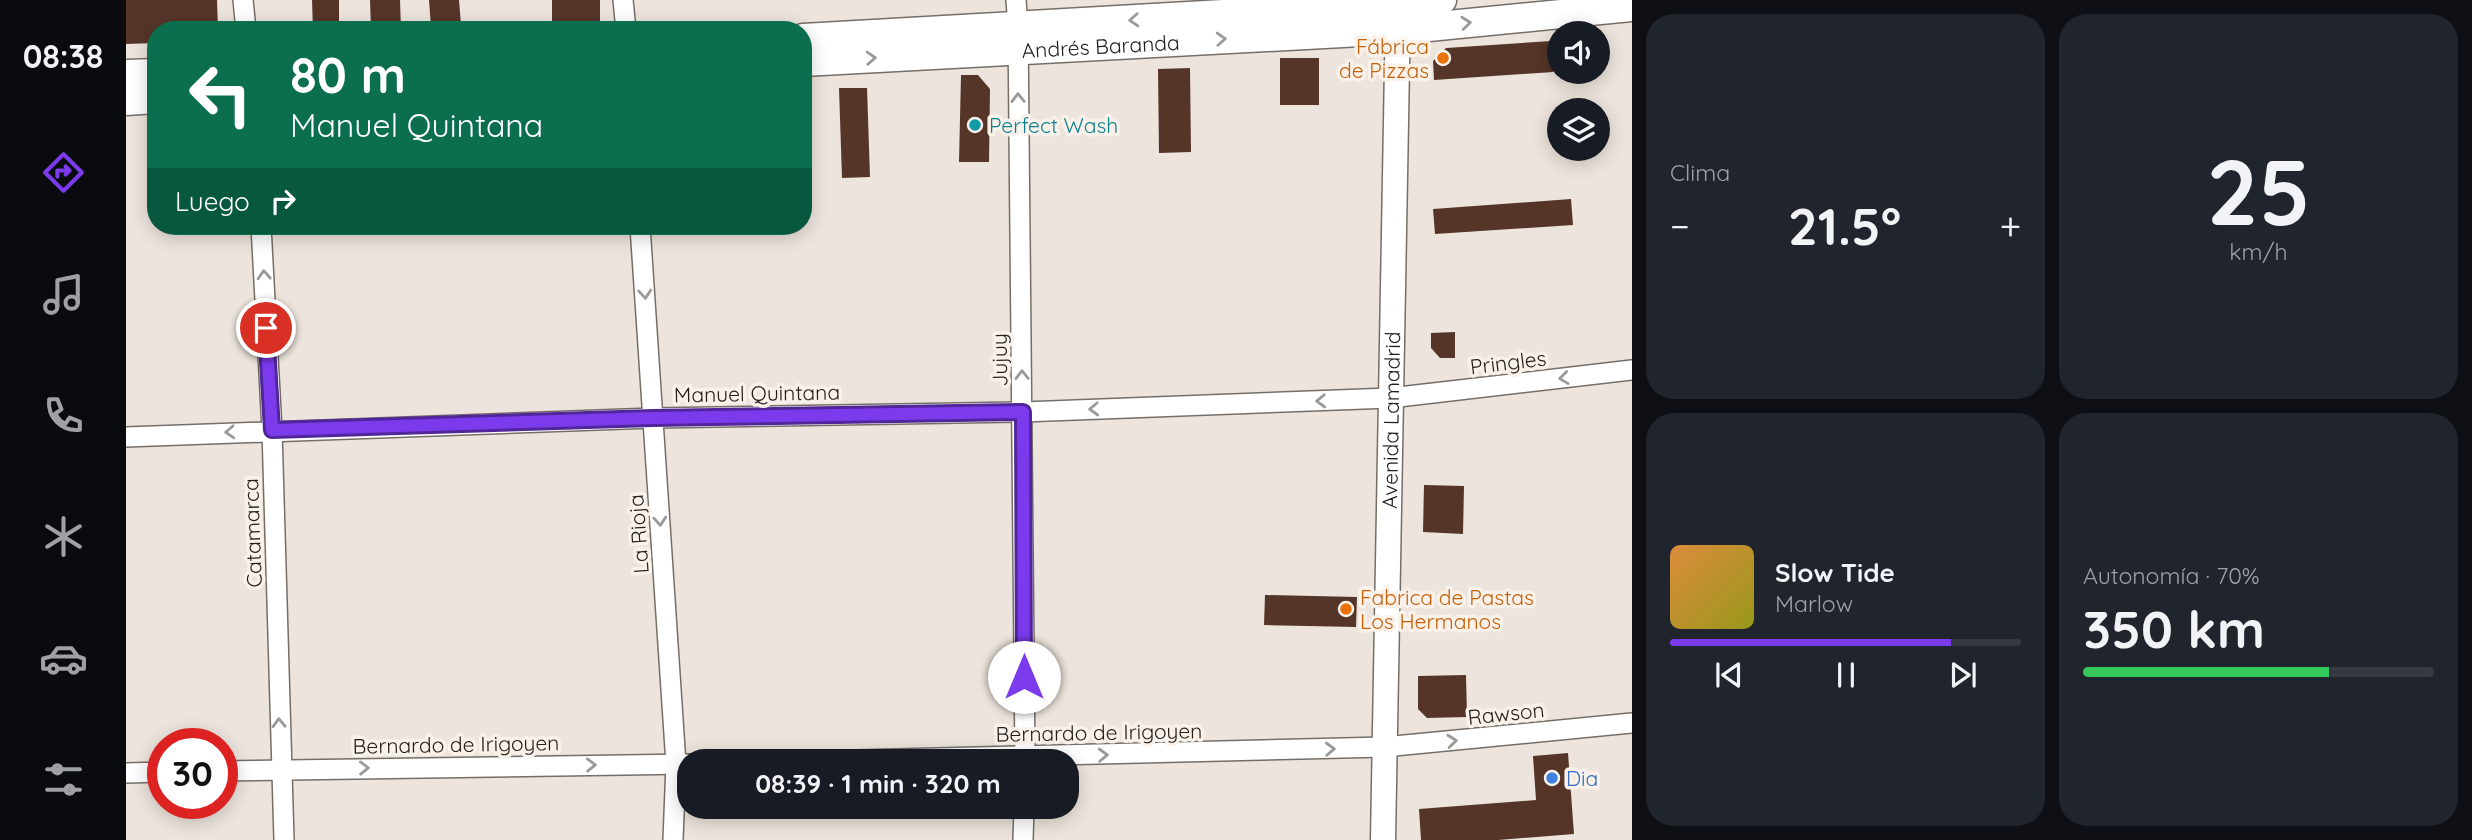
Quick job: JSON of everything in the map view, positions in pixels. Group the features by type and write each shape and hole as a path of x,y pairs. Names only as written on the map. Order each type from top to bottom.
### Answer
{"main road":[{"path":"1398,11 1442,0"},
{"path":"1398,11 1632,7"},
{"name":"Andrés Baranda","path":"812,37 1017,25 1398,11"},
{"name":"Andrés Baranda","path":"812,60 1017,25"},
{"path":"126,75 147,74"},
{"path":"126,101 147,100"}],"street":[{"path":"243,0 245,21"},
{"path":"623,0 625,21"},
{"name":"Avenida Lamadrid","path":"1382,840 1398,11"},
{"name":"Jujuy","path":"1017,25 1025,749"},
{"name":"Catamarca","path":"261,235 272,430 284,840"},
{"name":"La Rioja","path":"641,235 653,418 682,749"},
{"name":"Pringles","path":"1390,398 1632,370"},
{"name":"Manuel Quintana","path":"126,437 653,418 1023,412 1390,398"},
{"name":"Rawson","path":"1384,747 1632,723"},
{"name":"Bernardo de Irigoyen","path":"1079,757 1384,747"},
{"name":"Bernardo de Irigoyen","path":"238,770 677,764"},
{"path":"126,773 147,772"},
{"name":"La Rioja","path":"673,840 677,810"},
{"path":"1023,840 1024,819"}],"building":[{"path":"126,0 217,0 218,21 147,21 147,43 126,44"},
{"path":"312,0 339,0 339,21 313,21"},
{"path":"370,0 400,0 401,21 371,21"},
{"path":"429,0 459,0 461,21 431,21"},
{"path":"552,0 600,0 600,21 552,21"},
{"path":"1547,41 1547,72 1434,80 1433,61 1446,48"},
{"path":"1280,58 1319,58 1319,105 1280,105"},
{"path":"1190,68 1191,152 1159,153 1158,69"},
{"name":"Perfect Wash","path":"961,75 978,75 990,89 989,162 959,162"},
{"path":"839,88 867,88 870,177 842,178"},
{"path":"1571,199 1573,225 1435,234 1433,209"},
{"path":"1455,332 1455,358 1440,358 1431,348 1431,333"},
{"path":"1424,485 1464,486 1463,534 1423,532"},
{"path":"1265,595 1357,597 1356,627 1264,625"},
{"path":"1466,675 1467,717 1427,718 1418,709 1418,676"},
{"name":"Dia","path":"1568,753 1574,834 1498,840 1421,840 1419,809 1536,800 1533,756"}],"place":[{"name":"Fábrica de Pizzas","path":"1443,58"},
{"name":"Perfect Wash","path":"975,125"},
{"name":"Fabrica de Pastas Los Hermanos","path":"1346,609"},
{"name":"Dia","path":"1552,778"}],"route":[{"path":"266,328 272,430 653,418 1023,412 1024,677"}]}
